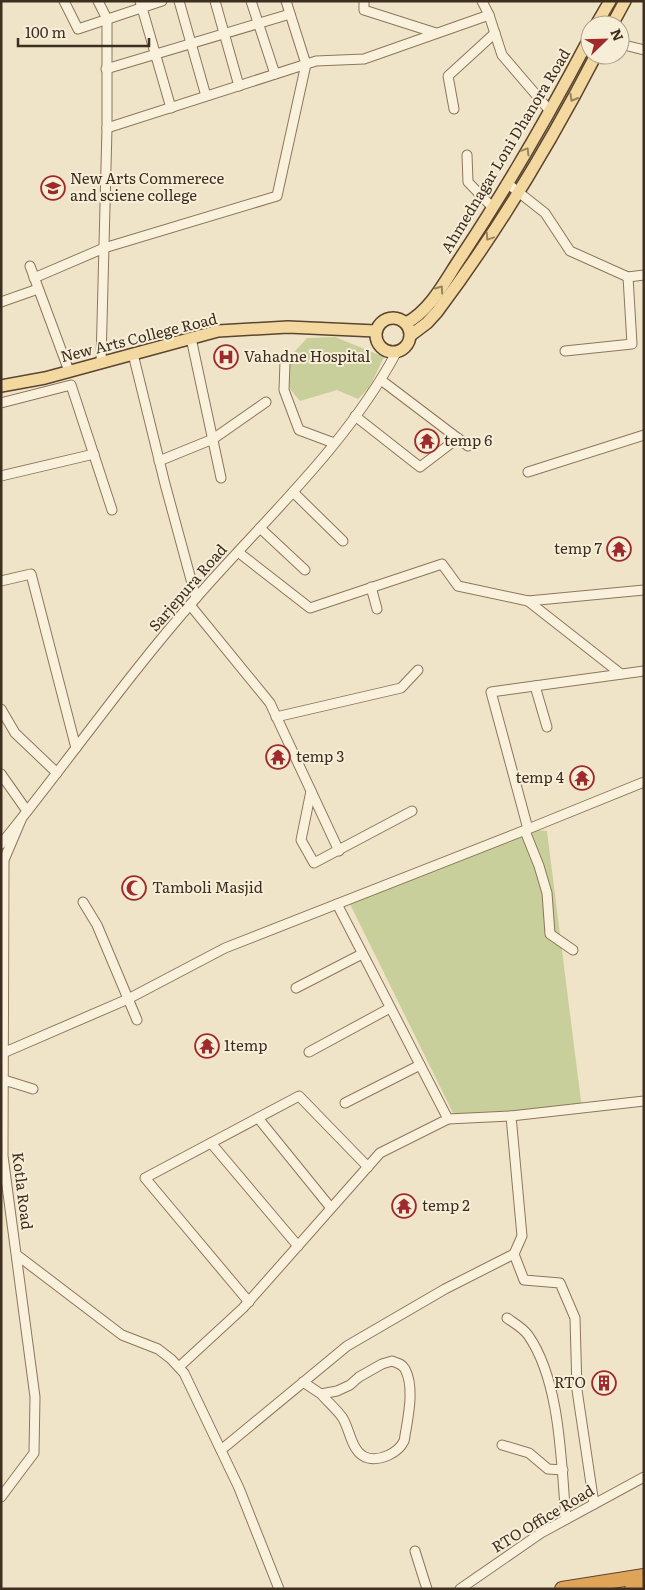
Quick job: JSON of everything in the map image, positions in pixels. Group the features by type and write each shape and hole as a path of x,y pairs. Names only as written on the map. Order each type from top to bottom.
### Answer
{"highway":[{"path":"562,1589 644,1576"},
{"path":"632,1589 644,1587"}],"main road":[{"path":"602,15 610,1"},
{"path":"617,15 625,1"},
{"name":"Ahmednagar Loni Dhanora Road","path":"406,323 416,317 438,292 493,208 580,55"},
{"name":"Ahmednagar Loni Dhanora Road","path":"411,335 426,323 441,306 518,192 591,65"},
{"path":"391,317 398,318 406,323 409,326 411,335 409,343 404,349 396,352 387,352 380,347 376,339 376,331 379,324 391,317"},
{"name":"New Arts College Road","path":"1,386 45,378 218,331 288,327 376,331"}],"street":[{"path":"64,1 78,29 142,4 162,1"},
{"path":"98,1 107,19 107,128 101,362"},
{"path":"179,1 206,96"},
{"path":"215,1 239,86"},
{"path":"251,1 275,74"},
{"path":"34,278 104,248 277,196 306,64 286,1"},
{"path":"364,1 364,10 436,33"},
{"path":"482,1 489,15 502,55 550,110"},
{"path":"142,4 171,108"},
{"path":"106,69 290,14"},
{"path":"107,128 316,61 364,59 489,15"},
{"path":"454,108 448,76 495,33"},
{"path":"630,46 644,50"},
{"path":"467,155 468,182 493,208"},
{"path":"507,184 545,213 570,251 628,277 644,275"},
{"path":"30,266 70,371"},
{"path":"565,351 632,344 628,277"},
{"path":"1,302 38,289"},
{"path":"191,338 221,478"},
{"name":"Sarjepura Road","path":"1,844 145,658 193,601 292,492 356,416 381,380 396,352"},
{"path":"133,354 193,601 270,703 339,851"},
{"path":"285,362 284,390 299,430 334,443"},
{"path":"381,380 468,446"},
{"path":"1,403 71,385 112,510"},
{"path":"159,461 212,439 266,402"},
{"path":"356,416 420,467 458,438"},
{"path":"528,472 644,435"},
{"path":"1,476 94,454"},
{"path":"292,492 342,541"},
{"path":"260,528 305,570"},
{"path":"238,552 310,608 442,564 458,586 528,601 644,590"},
{"path":"1,582 31,574 76,748"},
{"path":"371,587 377,609"},
{"path":"528,601 621,674"},
{"path":"276,717 401,688 418,670"},
{"path":"573,950 550,934 547,893 526,830 491,692 644,671"},
{"path":"535,686 547,727"},
{"path":"1,709 16,733 57,773"},
{"path":"1,774 27,812"},
{"path":"3,1053 128,999 225,948 644,782"},
{"path":"311,791 301,840 314,863 412,810"},
{"name":"Kotla Road","path":"1,1497 34,1453 35,1397 3,1156 2,1129 4,860 21,820"},
{"path":"84,902 97,925 137,1020"},
{"path":"337,904 448,1119"},
{"path":"296,988 362,954"},
{"path":"309,1052 390,1008"},
{"path":"346,1103 420,1065"},
{"path":"2,1079 33,1089"},
{"path":"249,1302 144,1178 299,1096 368,1167"},
{"path":"179,1367 249,1302 380,1153 448,1119 511,1116 644,1101"},
{"path":"221,1450 347,1346 445,1289 514,1254 522,1236 511,1116"},
{"path":"258,1118 331,1208"},
{"path":"211,1142 298,1246"},
{"path":"514,1254 524,1280 560,1283 574,1318 577,1390 594,1504"},
{"path":"17,1255 122,1335 158,1349 171,1358 184,1373 239,1488 279,1589"},
{"path":"507,1318 527,1333 547,1376 554,1405 563,1470 566,1520"},
{"path":"303,1382 321,1394 343,1418 357,1449 366,1458 387,1456 394,1452 404,1440 409,1416 409,1388 405,1370 400,1364 392,1361 382,1364 359,1377 350,1385 337,1391 321,1394"},
{"path":"502,1445 529,1453 548,1469 563,1470"},
{"name":"RTO Office Road","path":"460,1589 541,1533 644,1477"},
{"path":"415,1551 427,1589"}],"green space":[{"path":"335,337 384,357 369,388 358,399 337,390 300,401 290,389 288,359 307,338"},
{"path":"528,829 547,831 582,1109 454,1115 347,898"}],"place":[{"name":"New Arts Commerece and sciene college","path":"53,188"},
{"name":"Vahadne Hospital","path":"226,357"},
{"name":"temp 6","path":"427,441"},
{"name":"temp 7","path":"619,549"},
{"name":"temp 3","path":"278,757"},
{"name":"temp 4","path":"582,778"},
{"name":"Tamboli Masjid","path":"134,888"},
{"name":"1temp","path":"207,1046"},
{"name":"temp 2","path":"404,1206"},
{"name":"RTO","path":"604,1383"}]}
